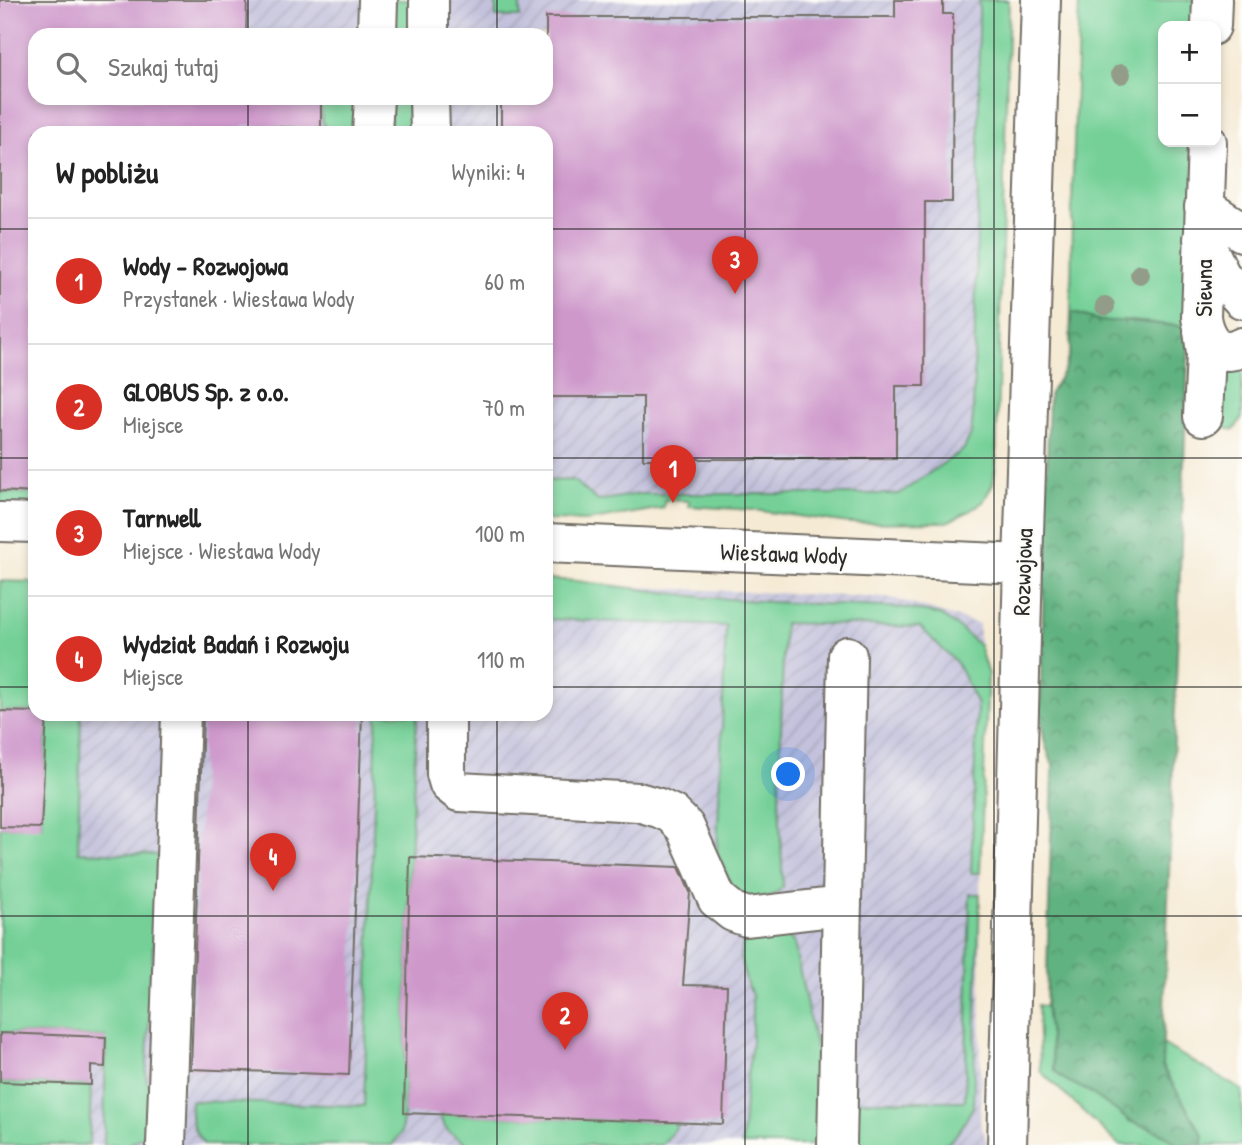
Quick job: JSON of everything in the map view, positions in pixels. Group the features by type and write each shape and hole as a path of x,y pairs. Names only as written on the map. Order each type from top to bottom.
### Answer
{"street":[{"path":"377,28 378,0"},
{"path":"429,0 429,28"},
{"name":"Rozwojowa","path":"1007,1145 1041,0"},
{"path":"1211,21 1212,0"},
{"path":"372,126 374,105"},
{"path":"429,105 430,126"},
{"name":"Siewna","path":"1207,147 1201,317 1203,331 1210,343 1224,350 1237,350 1242,347"},
{"path":"1204,223 1242,232"},
{"name":"Siewna","path":"1204,223 1221,276 1242,299"},
{"path":"1203,331 1206,353 1203,416"},
{"path":"0,522 28,523"},
{"name":"Wiesława Wody","path":"553,543 1023,564"},
{"path":"837,1145 847,656"},
{"path":"166,1145 181,721"},
{"path":"446,721 446,774 449,784 459,792 638,802 659,808 672,814 685,827 717,899 733,912 747,917 842,906"}],"shaded area":[{"path":"0,0 1000,0 972,494 659,498 553,507 553,126 28,126 28,493 0,491"},
{"path":"613,586 892,598 979,624 980,1121 988,1145 0,1145 0,598 28,599 28,721 553,721 553,592"}],"green space":[{"path":"394,0 413,0 413,28 393,28"},
{"path":"496,0 520,0 520,17 496,17"},
{"path":"979,0 1009,0 996,464 993,484 983,502 947,522 849,523 753,510 689,506 689,501 665,500 663,508 587,521 553,520 553,481 573,480 598,501 638,494 899,494 964,449 971,434 973,417"},
{"path":"1079,0 1200,0 1199,21 1158,21 1158,147 1195,147 1189,327 1100,321 1071,312"},
{"path":"321,105 360,105 355,126 324,126"},
{"path":"391,105 413,105 413,126 390,126"},
{"path":"1071,312 1100,321 1189,327 1162,1066 1204,1137 1202,1145 1178,1145 1165,1135 1129,1121 1054,1070 1046,1007 1053,766 1045,744 1040,715 1049,395 1064,370 1070,351"},
{"path":"1242,358 1242,418 1234,430 1210,425 1218,372"},
{"path":"0,492 28,493 28,506 0,505"},
{"path":"553,579 701,597 906,608 940,615 957,626 979,645 988,675 980,873 971,873 977,704 957,663 920,627 784,623 779,801 783,887 761,900 736,897 717,852 726,626 553,619"},
{"path":"0,581 28,582 28,712 0,711"},
{"path":"47,721 81,721 78,852 158,855 146,1079 153,1092 152,1125 144,1135 128,1145 104,1145 106,1037 0,1033 0,827 41,827"},
{"path":"377,721 417,721 410,857 404,1113 401,1133 392,1145 205,1145 197,1135 191,1114 191,1101 364,1106"},
{"path":"970,894 980,894 973,1107 957,1133 944,1145 859,1145 854,1119 858,1101 965,1101"},
{"path":"758,929 778,930 794,943 821,1074 823,1145 742,1145 752,1043 752,995 740,957 744,938"},
{"path":"1038,1005 1126,1023 1242,1090 1242,1145 1119,1145 1040,1071"},
{"path":"0,1082 91,1085 89,1145 0,1145"},
{"path":"440,1114 678,1122 662,1145 470,1145 447,1130"}],"building":[{"path":"0,0 247,0 246,28 28,28 28,105 321,105 321,126 28,126 28,493 0,491"},
{"path":"895,0 943,0 943,14 953,14 952,202 925,202 924,386 896,386 896,459 643,459 643,397 553,397 553,126 501,126 501,105 553,105 553,28 546,28 546,17 895,17"},
{"path":"0,711 28,712 28,721 47,721 41,828 0,827"},
{"path":"203,721 362,721 349,1075 191,1069"},
{"path":"410,857 679,867 690,892 683,985 727,986 723,1124 404,1113"},
{"path":"0,1033 106,1037 105,1067 91,1066 91,1085 0,1082"}],"place":[{"name":"Tarnwell","path":"735,294"},
{"name":"Wody - Rozwojowa","path":"673,503"},
{"name":"Wydział Badań i Rozwoju","path":"273,891"},
{"name":"GLOBUS Sp. z o.o.","path":"565,1050"}]}
